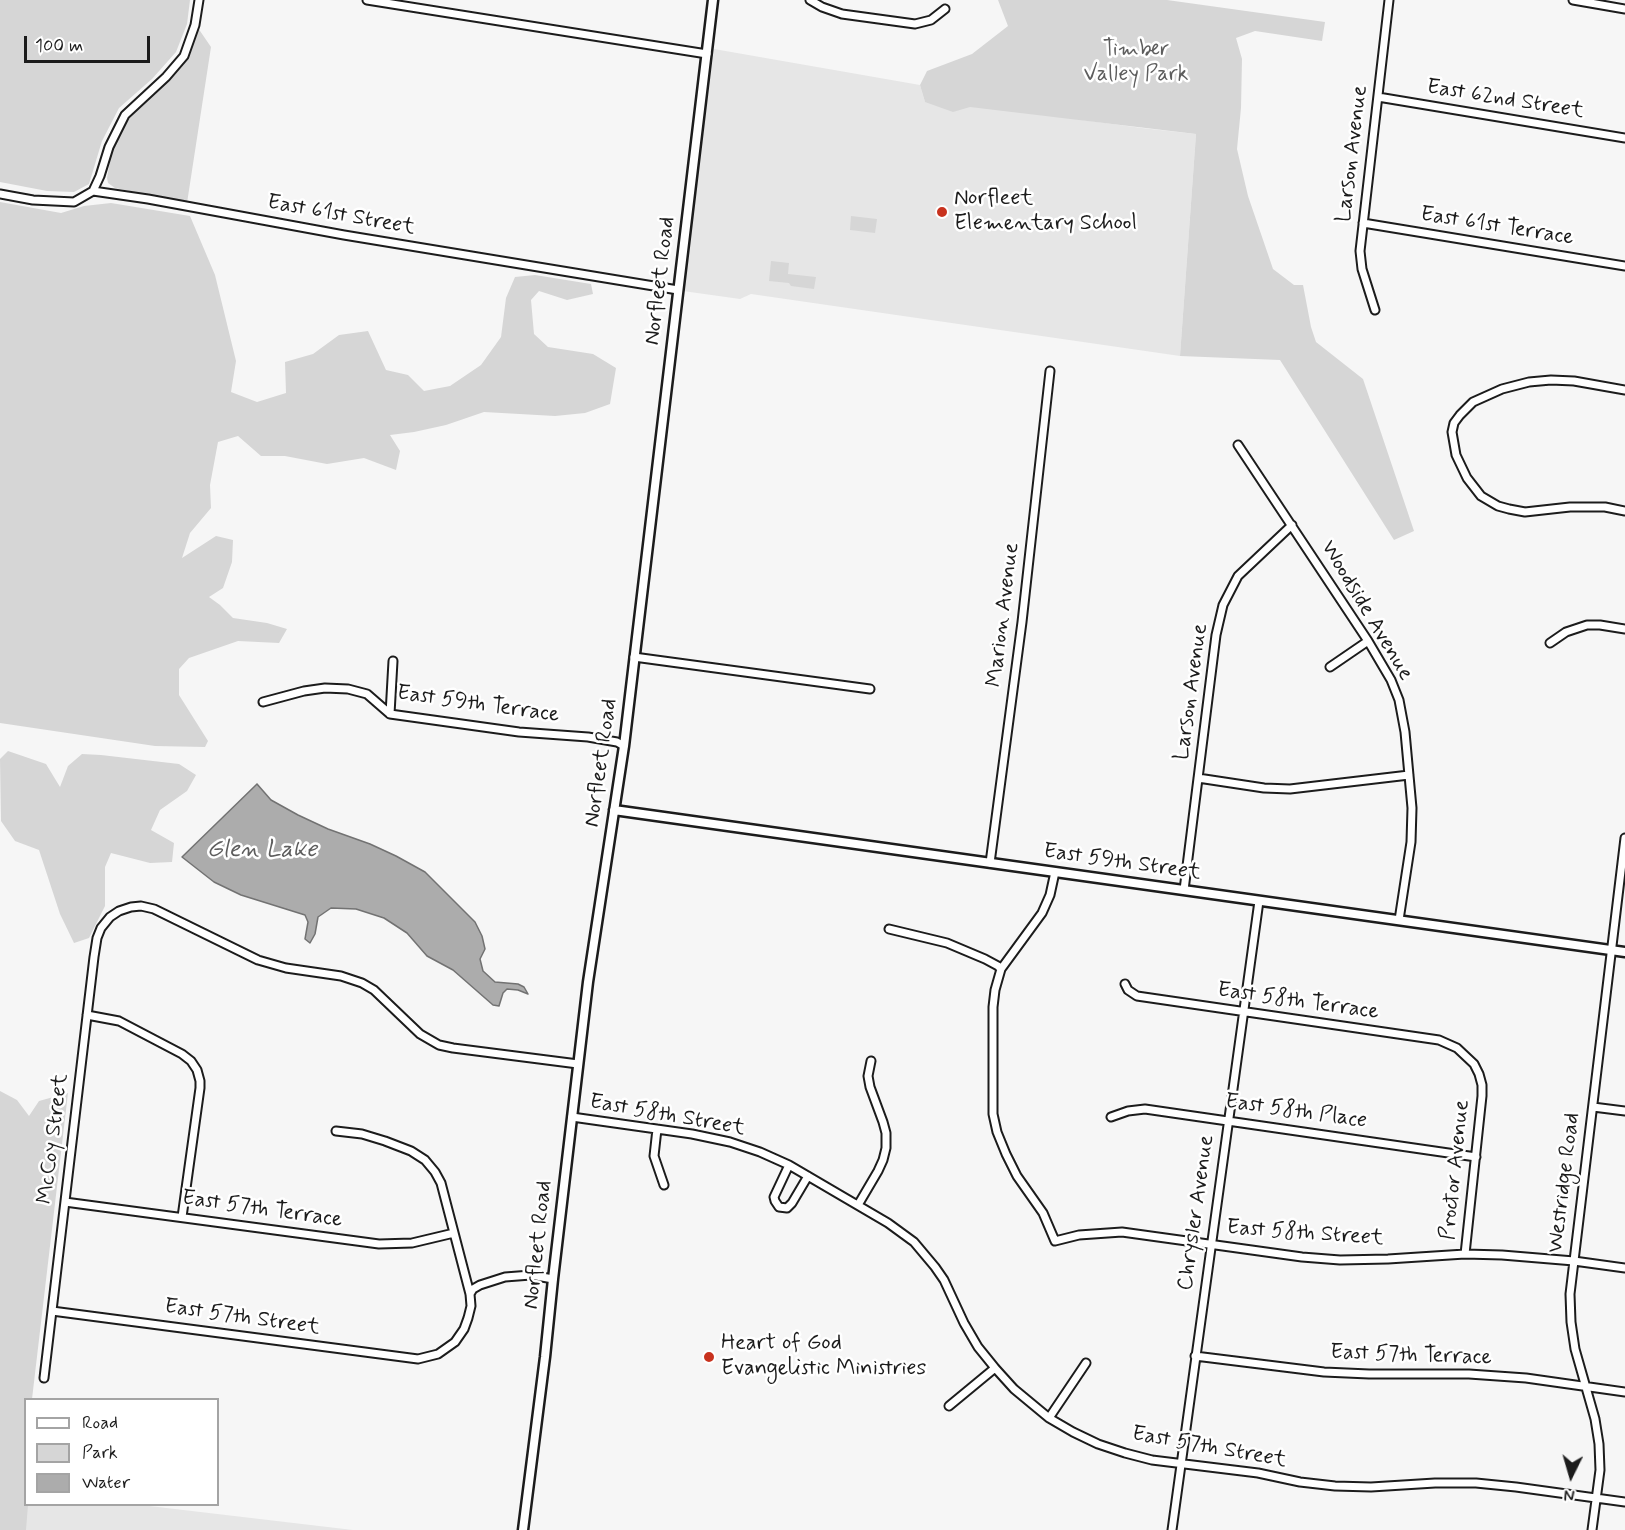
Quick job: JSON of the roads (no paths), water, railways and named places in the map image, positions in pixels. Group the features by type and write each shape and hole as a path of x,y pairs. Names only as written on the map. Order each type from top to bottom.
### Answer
{"street":[{"path":"93,191 109,147 125,116 166,77 184,56 195,25 199,0"},
{"path":"367,0 707,54"},
{"name":"Norfleet Road","path":"523,1530 546,1357 588,982 624,746 713,0"},
{"path":"810,0 842,14 915,24 931,20 945,9"},
{"name":"Larson Avenue","path":"1375,310 1362,270 1360,251 1389,0"},
{"path":"1573,0 1625,9"},
{"name":"East 62nd Street","path":"1378,97 1625,138"},
{"name":"East 61st Street","path":"0,194 33,200 74,202 93,191 678,290"},
{"name":"East 61st Terrace","path":"1363,224 1625,266"},
{"name":"Marion Avenue","path":"990,863 1022,622 1050,371"},
{"path":"1625,390 1574,381 1529,382 1502,389 1473,402 1454,423 1452,432 1456,455 1467,478 1481,496 1498,506 1525,512 1570,507 1605,507 1625,511"},
{"name":"Woodside Avenue","path":"1239,445 1368,641 1391,680 1399,700 1406,732 1412,808 1411,842 1399,920"},
{"name":"Larson Avenue","path":"1184,890 1216,635 1223,605 1238,576 1292,525"},
{"path":"1550,643 1566,632 1587,626 1600,625 1625,629"},
{"path":"1330,667 1368,641"},
{"path":"634,657 870,688"},
{"path":"390,714 393,661"},
{"name":"East 59th Terrace","path":"263,702 304,691 325,688 348,689 367,694 390,714 519,732 588,737 617,742 624,746"},
{"path":"1198,778 1264,788 1290,789 1409,775"},
{"name":"East 59th Street","path":"614,810 1625,952"},
{"name":"Westridge Road","path":"1592,1530 1600,1470 1599,1444 1595,1419 1575,1349 1570,1294 1625,838"},
{"path":"889,929 946,943 985,959 1001,969 1042,913 1050,895 1055,872"},
{"name":"Chrysler Avenue","path":"1172,1530 1259,901"},
{"name":"East 58th Street","path":"117,912 141,906 154,909 258,960 286,968 341,976 362,983 374,990 420,1034 439,1045 578,1064"},
{"name":"McCoy Street","path":"44,1378 97,938 101,928 117,912"},
{"name":"East 58th Street","path":"1001,969 993,1007 993,1114 1006,1154 1017,1176 1043,1213 1055,1241 1079,1235 1122,1232 1302,1257 1340,1260 1465,1254 1502,1255 1625,1268"},
{"name":"East 58th Terrace","path":"1125,984 1128,990 1137,996 1439,1041 1457,1048 1468,1057"},
{"path":"87,1015 119,1021 182,1054 191,1061 197,1071 200,1089 182,1217"},
{"name":"Proctor Avenue","path":"1465,1254 1482,1096 1479,1074 1468,1057"},
{"path":"858,1205 878,1171 886,1148 886,1133 868,1076 871,1061"},
{"path":"1593,1107 1625,1111"},
{"name":"East 58th Place","path":"1111,1117 1128,1111 1145,1109 1476,1157"},
{"name":"East 58th Street","path":"572,1117 692,1134 730,1142 789,1165 858,1205"},
{"path":"657,1129 654,1156 664,1185"},
{"path":"336,1131 362,1134 411,1151 425,1160 435,1172 441,1183 470,1294"},
{"path":"789,1165 774,1197 779,1207 789,1206 808,1176"},
{"name":"East 57th Terrace","path":"65,1202 380,1244 412,1243 454,1233"},
{"name":"East 57th Street","path":"858,1205 902,1232 925,1254 944,1280 974,1339 1014,1389 1049,1418 1073,1432 1125,1454 1152,1460 1258,1473 1300,1482 1335,1486 1476,1483 1625,1502"},
{"path":"470,1294 480,1285 505,1277 531,1275 553,1279"},
{"name":"East 57th Street","path":"52,1311 418,1359 438,1354 455,1342 468,1318 471,1306 470,1294"},
{"name":"East 57th Terrace","path":"1195,1356 1324,1372 1470,1374 1526,1378 1625,1392"},
{"path":"1049,1418 1086,1363"},
{"path":"949,1406 995,1368"}],"water":[{"name":"Glen Lake","path":"257,784 271,800 298,815 370,844 425,872 475,922 485,949 480,959 483,971 495,982 518,984 524,987 528,994 507,989 503,993 499,1006 493,1005 453,970 427,956 407,933 384,918 356,909 331,908 318,917 315,934 310,943 305,939 308,922 305,915 241,895 214,882 182,857"}],"place":[{"name":"Norfleet Elementary School","path":"942,212"},
{"name":"Heart of God Evangelistic Ministries","path":"709,1357"}],"park label":[{"name":"Timber Valley Park","path":"1136,62"}]}
